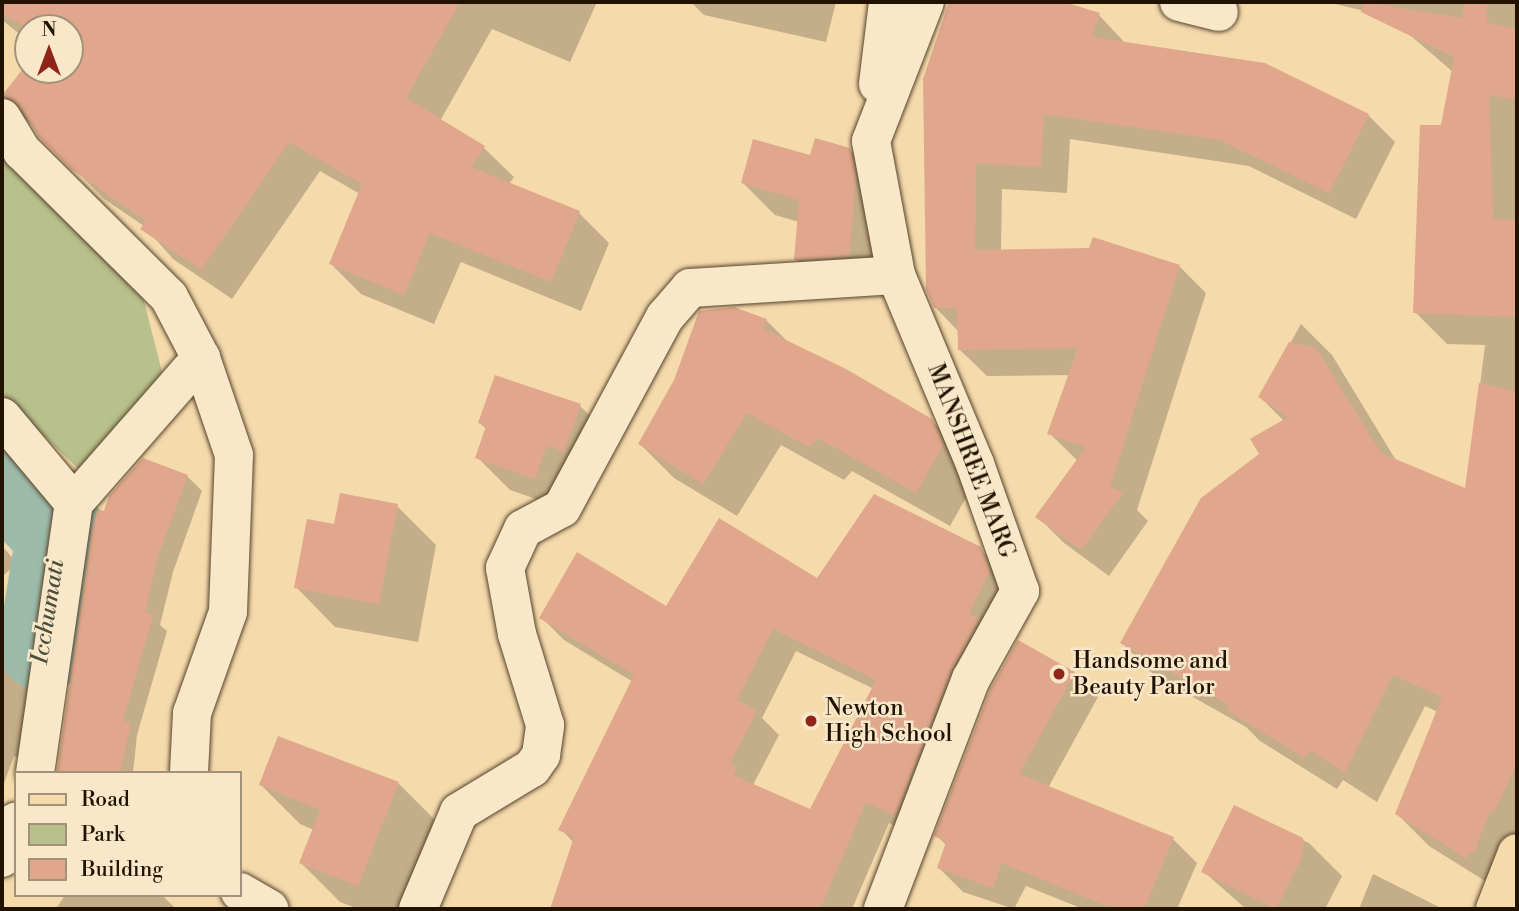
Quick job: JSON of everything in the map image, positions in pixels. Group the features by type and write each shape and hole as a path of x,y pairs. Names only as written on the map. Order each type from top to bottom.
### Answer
{"main road":[{"path":"1495,909 1517,853"}],"street":[{"path":"871,141 888,2"},
{"path":"871,141 925,2"},
{"path":"1179,2 1219,12"},
{"path":"2,118 22,151 169,297 201,358 234,455 228,611 192,713 189,771"},
{"name":"MANSHREE MARG","path":"871,141 896,275 975,464 1020,590 971,679 883,909"},
{"path":"418,909 459,812 532,768 541,755 545,725 517,634 505,568 523,529 562,508 665,317 690,288 896,275"},
{"path":"35,771 74,503 201,358"},
{"path":"2,417 74,503"},
{"path":"2,858 14,827"},
{"path":"242,893 269,909"}],"green space":[{"path":"2,157 138,277 163,376 88,478 2,396"}],"building":[{"path":"2,2 460,2 406,98 485,146 471,167 580,211 551,282 430,233 404,295 329,264 362,184 289,142 201,270 140,229 146,221 71,169 39,137 20,106 2,96 14,80 14,84 84,84 84,14 14,14 14,20 2,14"},
{"path":"949,2 1064,2 1100,13 1092,37 1265,63 1369,114 1329,193 1220,140 1044,114 1041,167 976,163 975,250 1089,248 1093,237 1180,265 1110,487 1123,493 1081,550 1035,517 1086,447 1047,434 1078,348 958,350 957,308 934,308 926,289 923,79"},
{"path":"1364,2 1462,18 1465,2 1487,2 1487,23 1517,29 1517,100 1489,95 1493,219 1517,220 1517,317 1413,313 1420,125 1441,125 1454,57 1361,12"},
{"path":"815,138 850,148 856,177 849,256 794,260 799,200 741,183 753,139 810,155"},
{"path":"734,307 767,319 763,329 846,369 932,419 943,445 916,493 818,438 809,447 747,413 703,484 638,444 674,380 699,311"},
{"path":"1289,342 1316,348 1381,453 1465,488 1479,383 1517,392 1517,764 1494,812 1490,811 1474,852 1470,851 1467,859 1395,814 1442,697 1393,675 1345,772 1310,750 1305,758 1226,710 1229,705 1120,643 1201,498 1259,454 1250,439 1288,417 1258,397"},
{"path":"495,375 581,404 564,452 547,445 535,479 475,458 486,426 478,423"},
{"path":"143,458 188,475 158,556 145,612 153,615 123,721 131,723 120,771 57,771 92,530 98,509 104,511 109,496"},
{"path":"340,493 398,504 379,604 294,588 307,519 334,524"},
{"path":"874,494 981,547 990,571 969,613 979,619 951,671 895,816 866,802 820,909 550,909 574,837 558,830 634,675 539,618 577,552 666,606 719,518 817,578","holes":["773,629 876,680 810,809 733,775 737,767 730,763 757,711 737,700"]},
{"path":"1018,640 1075,672 1019,774 1174,837 1144,909 1114,909 1002,863 993,888 937,868 946,842 934,836 991,688"},
{"path":"278,736 399,782 358,886 299,863 320,810 259,785"},
{"path":"1234,805 1303,838 1303,855 1276,909 1201,872"}],"waterway":[{"name":"Icchumati","path":"2,474 61,535 43,646"}],"place":[{"name":"Handsome and Beauty Parlor","path":"1059,674"},
{"name":"Newton High School","path":"811,721"}]}
